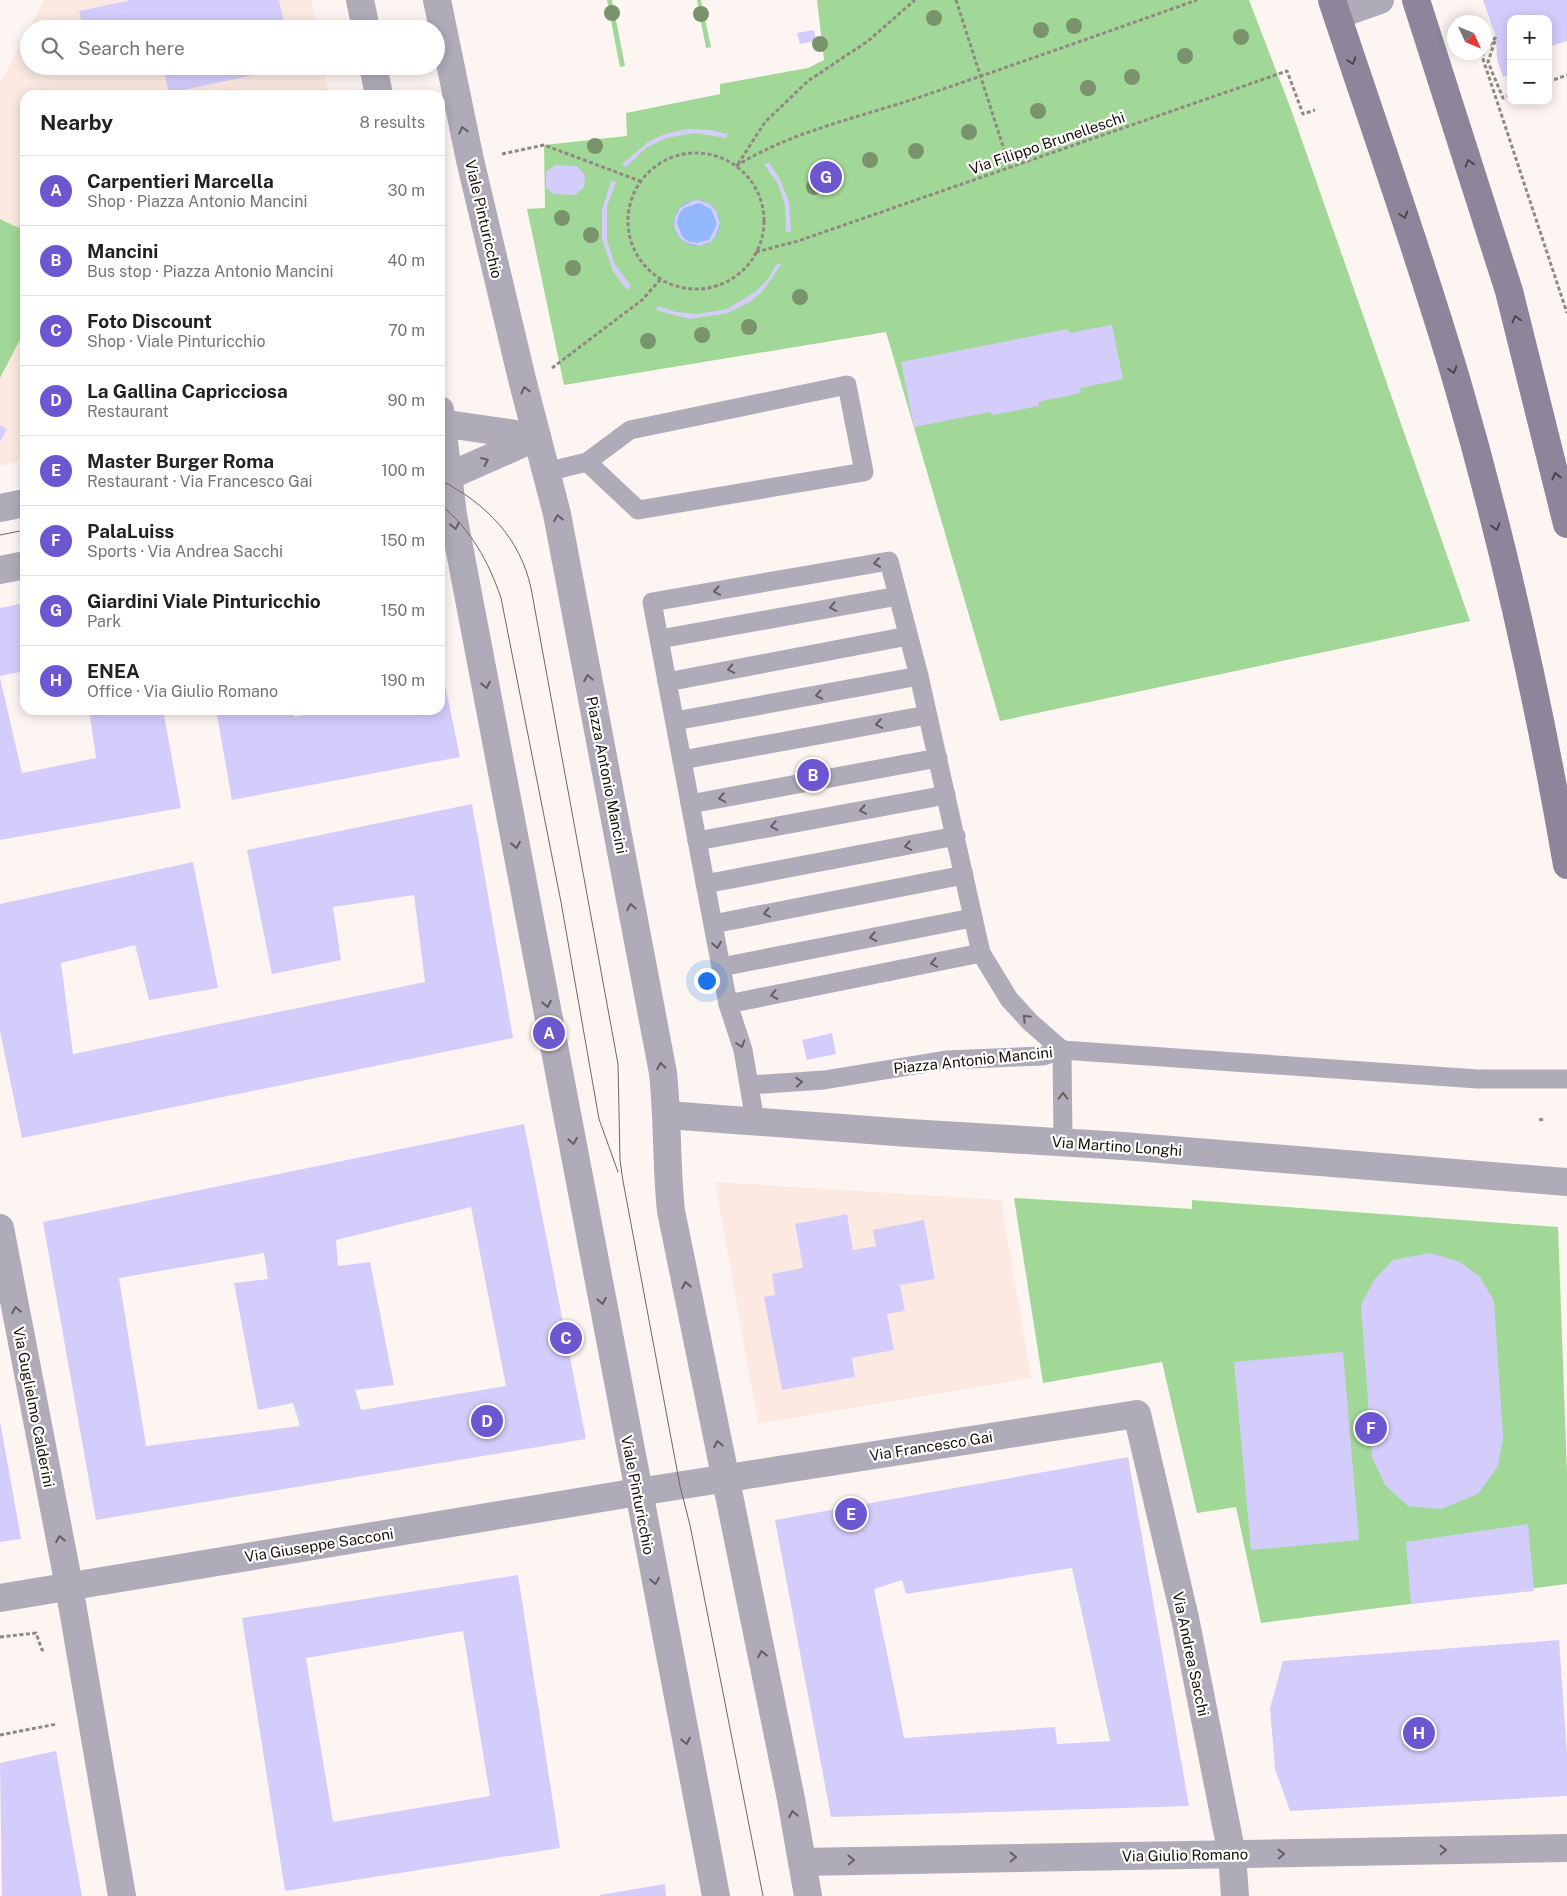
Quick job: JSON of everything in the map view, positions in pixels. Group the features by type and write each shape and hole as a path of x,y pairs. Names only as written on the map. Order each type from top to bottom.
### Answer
{"main road":[{"path":"1416,0 1509,291 1567,524"},
{"path":"1335,7 1433,303 1477,454 1521,632 1567,865"}],"street":[{"path":"360,0 364,20"},
{"name":"Viale Pinturicchio","path":"437,0 441,20"},
{"path":"1335,7 1380,0"},
{"name":"Viale Pinturicchio","path":"445,39 470,160 537,437"},
{"path":"375,75 377,90"},
{"path":"445,419 537,437"},
{"path":"445,479 537,437"},
{"name":"Piazza Antonio Mancini","path":"537,437 557,514 574,602 661,1063 667,1115"},
{"name":"Viale Pinturicchio","path":"445,483 453,516 564,1093 638,1492 716,1896"},
{"path":"0,508 20,504"},
{"path":"0,570 20,566"},
{"path":"667,1115 667,1168 671,1211 808,1896"},
{"name":"Via Martino Longhi","path":"667,1115 1063,1142 1567,1182"},
{"name":"Via Guglielmo Calderini","path":"0,1228 69,1586 122,1896"},
{"name":"Via Francesco Gai","path":"638,1492 1137,1414"},
{"name":"Via Andrea Sacchi","path":"1137,1414 1184,1618 1232,1854 1235,1896"},
{"name":"Via Giuseppe Sacconi","path":"0,1598 638,1492"},
{"name":"Via Giulio Romano","path":"802,1862 1567,1848"}],"lane":[{"path":"546,472 587,462 630,430 847,385 864,472 638,510 587,462"},
{"name":"Piazza Antonio Mancini","path":"889,561 928,715 981,953 1009,999 1030,1022 1062,1050 1043,1056 946,1060 824,1080 750,1085 743,1050 728,1004 652,602 833,569 889,561"},
{"path":"660,640 898,596"},
{"path":"667,682 908,636"},
{"path":"675,721 918,676"},
{"path":"682,760 928,715"},
{"path":"690,804 938,758"},
{"path":"697,841 946,795"},
{"path":"705,884 956,836"},
{"path":"713,924 964,875"},
{"path":"721,967 972,918"},
{"path":"728,1004 981,953"},
{"path":"1063,1142 1062,1050 1459,1078 1567,1079"},
{"path":"750,1085 755,1121"}],"path":[{"path":"907,0 910,5"},
{"path":"736,166 765,122 808,81 868,41 914,0"},
{"path":"956,0 1010,168"},
{"path":"736,166 761,151 792,139 1197,0"},
{"path":"1507,96 1503,98 1488,62 1496,36 1482,56 1567,313"},
{"name":"Via Filippo Brunelleschi","path":"756,252 798,241 1287,71 1303,114 1315,110"},
{"path":"1552,81 1567,75"},
{"path":"470,160 544,145 640,181"},
{"path":"696,153 717,156 736,166 750,180 759,196 763,215 763,234 756,252 743,270 725,283 703,289 681,288 660,280 643,265 632,246 627,224 630,202 640,181 655,166 675,156 696,153"},
{"path":"546,371 635,305 660,280"},
{"path":"1539,1120 1544,1119"},
{"path":"0,1637 36,1633 42,1650"},
{"path":"0,1735 57,1724"}],"shaded area":[{"path":"44,0 311,0 314,20 33,20"},
{"path":"20,45 20,75 326,75 328,90 20,90 20,461 0,466 0,83"},
{"path":"715,1182 1001,1200 1031,1378 758,1424"}],"green space":[{"path":"607,0 612,0 625,66 620,67"},
{"path":"697,0 701,0 711,47 706,48"},
{"path":"817,0 1249,0 1292,112 1470,621 1000,721 886,332 564,385 527,209 545,208 544,145 627,136 626,113 720,94 720,84 808,68 824,60"},
{"path":"0,219 20,229 20,340 0,378"},
{"path":"1014,1198 1192,1209 1192,1200 1558,1227 1567,1473 1567,1584 1261,1623 1236,1507 1197,1513 1162,1362 1043,1383"}],"water":[{"path":"697,200 710,204 716,210 720,223 716,236 710,242 697,246 684,242 678,236 674,223 678,210 684,204"}],"building":[{"path":"131,0 279,0 283,20 81,20 79,11"},
{"path":"1483,0 1567,0 1567,41 1552,46 1552,15 1507,15 1507,76 1503,77 1497,59 1492,15 1488,15"},
{"path":"814,30 816,41 800,44 797,33"},
{"path":"165,75 253,75 183,90 168,90"},
{"path":"688,129 712,130 726,134 729,131 726,138 695,133 666,138 646,148 626,167 622,164 648,142 665,134"},
{"path":"769,163 780,179 789,202 791,231 786,232 785,205 778,184 764,164"},
{"path":"555,165 577,166 585,175 584,187 575,195 553,194 546,187 546,172"},
{"path":"611,181 616,182 607,206 607,240 615,265 631,286 627,290 613,271 602,239 602,211"},
{"path":"698,200 708,203 716,210 720,223 715,237 710,242 699,246 685,242 679,237 674,227 675,217 680,208 692,201","holes":["699,203 711,209 717,224 709,240 697,243 687,241 682,236 677,223 679,214 684,208"]},
{"path":"782,263 762,292 750,302 728,313 689,319 656,310 658,306 676,312 697,314 727,309 755,292 768,279 776,265"},
{"path":"1112,325 1123,379 1080,388 1081,393 1038,402 1039,406 993,415 990,412 914,427 901,362 1068,329 1069,333"},
{"path":"0,425 7,429 0,442"},
{"path":"20,604 20,672 0,676 0,608"},
{"path":"0,678 22,773 96,758 90,715 164,715 181,808 0,840"},
{"path":"445,685 460,757 232,800 217,715 294,715 294,717 305,715 445,715"},
{"path":"472,804 513,1038 22,1138 0,1031 0,904 193,862 218,988 149,1000 135,945 61,963 73,1054 425,982 414,895 333,907 341,960 272,974 247,850"},
{"path":"832,1033 836,1054 807,1060 802,1040"},
{"path":"524,1124 586,1439 96,1520 43,1222","holes":["471,1207 506,1386 361,1410 355,1390 394,1385 370,1262 338,1266 336,1240","264,1253 268,1279 234,1283 258,1410 293,1403 300,1426 146,1446 119,1278"]},
{"path":"847,1214 853,1250 876,1246 873,1230 924,1220 935,1279 900,1285 905,1311 887,1314 894,1350 852,1358 855,1377 782,1390 764,1297 775,1295 772,1274 803,1268 795,1224"},
{"path":"1430,1253 1460,1262 1480,1277 1494,1301 1503,1438 1498,1466 1478,1494 1441,1509 1408,1506 1385,1485 1372,1457 1361,1305 1374,1280 1393,1260"},
{"path":"1343,1352 1359,1540 1251,1550 1234,1362"},
{"path":"0,1421 21,1539 0,1542"},
{"path":"1128,1457 1189,1806 831,1817 775,1520","holes":["1072,1568 1110,1741 1057,1744 1055,1727 904,1738 874,1589 902,1580 906,1594"]},
{"path":"1528,1524 1534,1591 1411,1604 1406,1542"},
{"path":"518,1575 560,1848 285,1891 242,1618","holes":["463,1631 490,1796 333,1822 306,1658"]},
{"path":"1559,1640 1567,1754 1567,1796 1290,1811 1275,1769 1270,1708 1283,1661"},
{"path":"56,1751 82,1896 2,1896 0,1763"},
{"path":"665,1884 666,1896 600,1896 600,1895"}],"tram line":[{"path":"445,483 472,500 499,524 519,553 531,588 618,1064 620,1160 623,1181 680,1486 690,1525 763,1896"},
{"path":"445,509 461,524 477,546 501,598 561,902 599,1119 618,1172"},
{"path":"0,535 20,531"}],"place":[{"name":"Giardini Viale Pinturicchio","path":"826,177"},
{"name":"Mancini","path":"813,775"},
{"name":"Carpentieri Marcella","path":"549,1033"},
{"name":"Foto Discount","path":"566,1338"},
{"name":"La Gallina Capricciosa","path":"487,1421"},
{"name":"PalaLuiss","path":"1371,1428"},
{"name":"Master Burger Roma","path":"851,1514"},
{"name":"ENEA","path":"1419,1733"}]}
